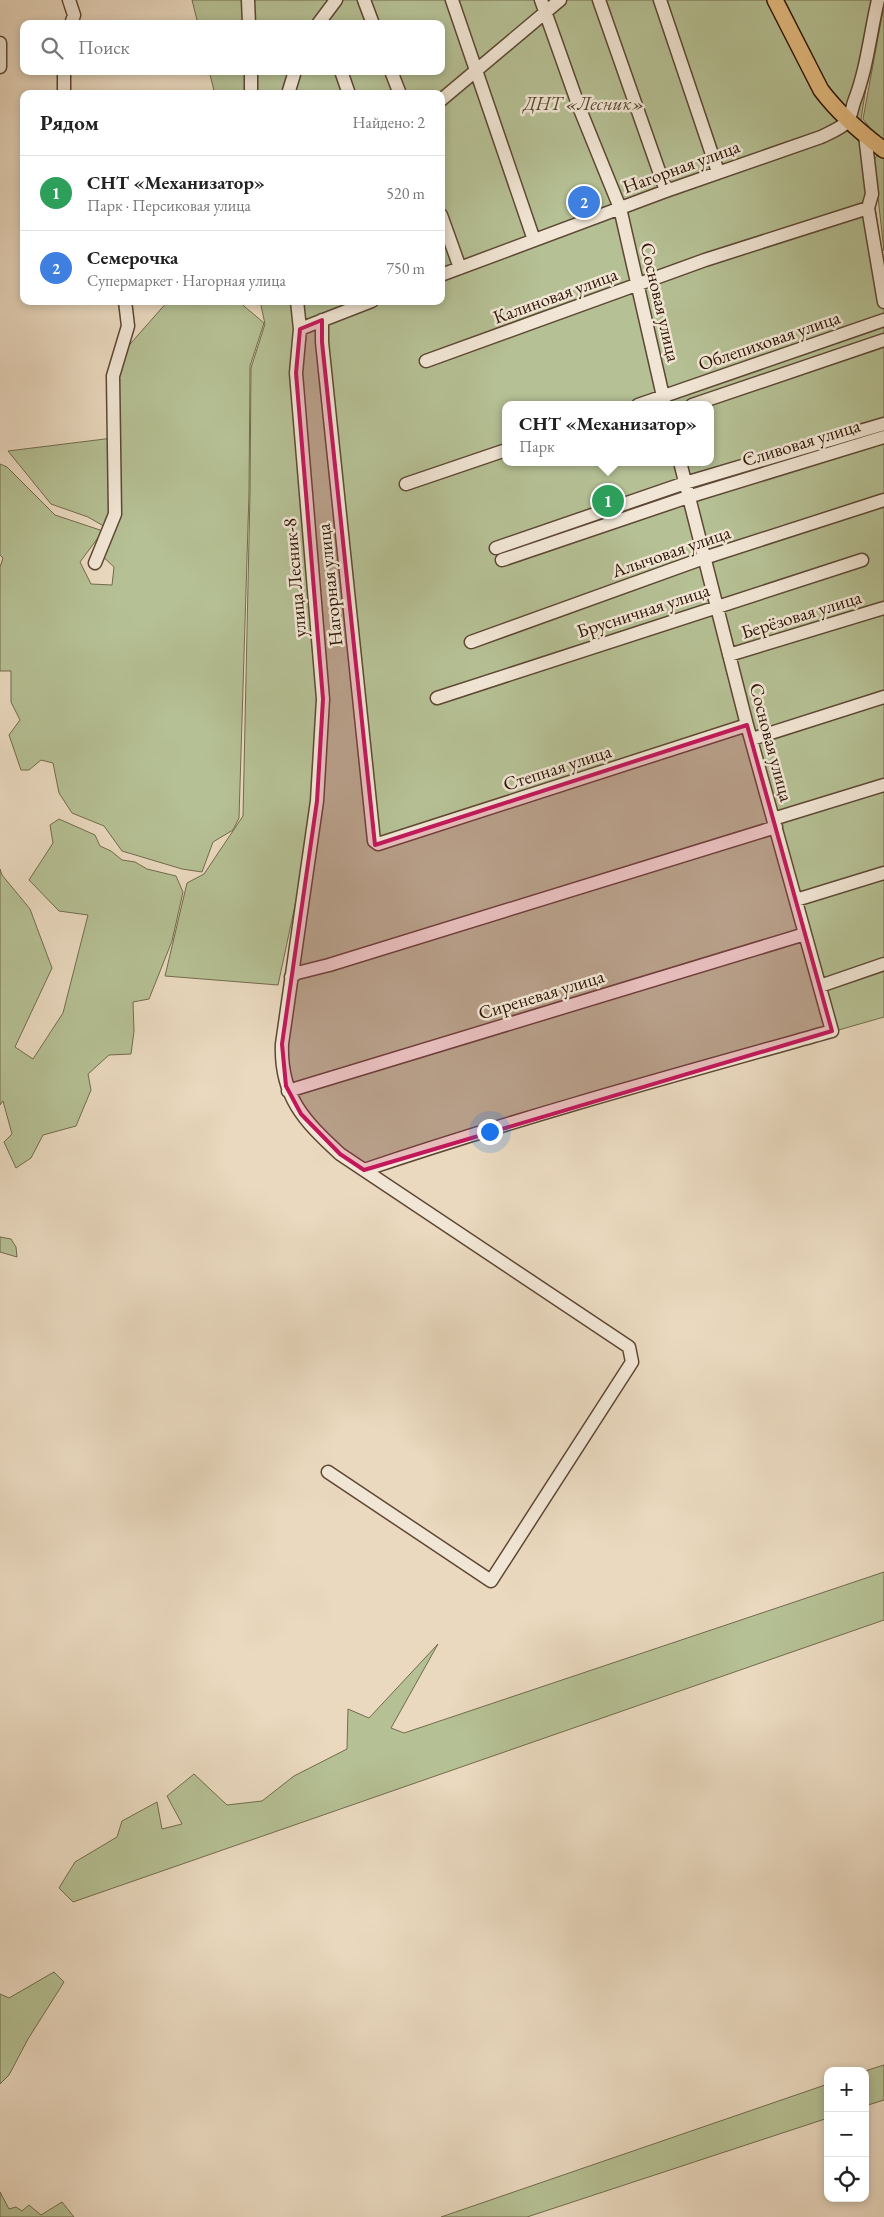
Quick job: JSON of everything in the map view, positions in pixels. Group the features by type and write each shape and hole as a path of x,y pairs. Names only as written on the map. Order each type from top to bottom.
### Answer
{"main road":[{"path":"775,0 821,90 847,121 884,150"}],"street":[{"path":"69,0 74,15 72,20"},
{"path":"248,0 249,20"},
{"path":"321,20 336,0"},
{"path":"364,0 372,20"},
{"path":"452,0 534,240"},
{"path":"445,97 543,6 560,0"},
{"path":"599,0 666,190"},
{"path":"660,0 718,172"},
{"path":"847,121 866,67 869,39 878,0"},
{"name":"Сосновая улица","path":"543,6 579,107 620,208 664,400"},
{"path":"0,43 0,66"},
{"path":"64,75 64,90"},
{"path":"251,75 251,90"},
{"path":"289,90 294,75"},
{"path":"342,75 348,90"},
{"path":"393,75 398,90"},
{"name":"Нагорная улица","path":"445,274 666,190 821,137 847,121"},
{"path":"865,135 872,194 868,208 884,302"},
{"name":"Калиновая улица","path":"426,361 638,286 705,260 868,208"},
{"path":"445,226 460,268"},
{"path":"95,563 116,514 113,376 128,326 125,305"},
{"name":"улица Лесник-8","path":"297,305 300,329 296,373 323,699 317,801 282,1044 281,1063 288,1091 301,1114 320,1136 340,1154 629,1347 632,1362 491,1582 328,1472"},
{"path":"300,329 361,305"},
{"name":"Нагорная улица","path":"322,320 322,342 372,834 374,841 378,844"},
{"name":"Облепиховая улица","path":"664,400 884,320"},
{"path":"704,401 884,340"},
{"path":"496,548 685,483 884,424"},
{"name":"Сливовая улица","path":"502,560 688,496 884,437"},
{"path":"406,484 502,451"},
{"name":"Сосновая улица","path":"364,1170 500,1127 832,1031 747,725 681,466"},
{"name":"Алычовая улица","path":"471,642 704,558 884,500"},
{"name":"Брусничная улица","path":"437,698 862,560"},
{"name":"Берёзовая улица","path":"729,655 884,608"},
{"path":"752,738 884,697"},
{"name":"Степная улица","path":"378,844 747,725"},
{"path":"291,977 297,973 329,965 775,823 884,785"},
{"path":"796,900 884,873"},
{"name":"Сиреневая улица","path":"288,1091 805,934"},
{"path":"820,986 884,964"}],"highlighted area":[{"path":"322,320 322,342 375,845 747,725 832,1031 364,1170 340,1154 301,1114 286,1086 282,1044 317,801 323,699 296,373 300,329"}],"green space":[{"name":"ДНТ «Лесник»","path":"192,0 880,0 861,119 873,156 875,207 884,268 884,1017 364,1166 333,1148 298,1105 284,1054 306,854 278,985 165,976 187,883 204,874 243,816 251,368 265,324 261,305 445,305 445,90 214,90 210,75 445,75 445,20 197,20"},
{"path":"884,5 884,251 874,161 882,143 863,119"},
{"path":"164,305 243,305 264,323 250,366 249,493 239,818 233,830 213,842 202,872 182,869 122,851 104,826 72,813 59,793 53,763 41,760 29,770 21,770 9,735 20,720 11,702 11,671 0,671 0,567 3,558 0,555 0,464 7,467 55,515 103,531 80,562 91,584 112,585 114,567 100,554 114,532 88,517 51,504 8,451 113,438 117,359"},
{"path":"59,819 95,835 100,846 111,851 122,860 135,862 147,869 176,876 183,892 172,941 149,999 133,1002 134,1031 131,1054 109,1055 88,1074 91,1090 76,1126 43,1135 31,1158 16,1168 4,1142 12,1134 3,1101 0,1105 0,869 2,875 30,909 52,968 15,1047 33,1059 63,1013 88,915 59,911 29,880 53,843 50,825"},
{"path":"0,1237 11,1239 16,1247 17,1257 0,1252"},
{"path":"884,1572 884,1620 73,1902 59,1888 75,1862 117,1837 122,1821 157,1802 162,1829 182,1824 167,1796 194,1774 227,1805 262,1801 294,1776 347,1749 348,1709 369,1718 438,1644 391,1728 404,1733"},
{"path":"54,1972 64,1982 28,2039 9,2075 0,2084 0,1994 9,1998"},
{"path":"884,2065 884,2100 869,2105 869,2070"},
{"path":"824,2085 824,2119 527,2217 441,2217"},
{"path":"0,2192 9,2209 16,2207 22,2211 29,2205 41,2215 62,2202 74,2217 0,2217"}],"place":[{"name":"Семерочка","path":"584,202"},
{"name":"СНТ «Механизатор»","path":"608,501"}]}
